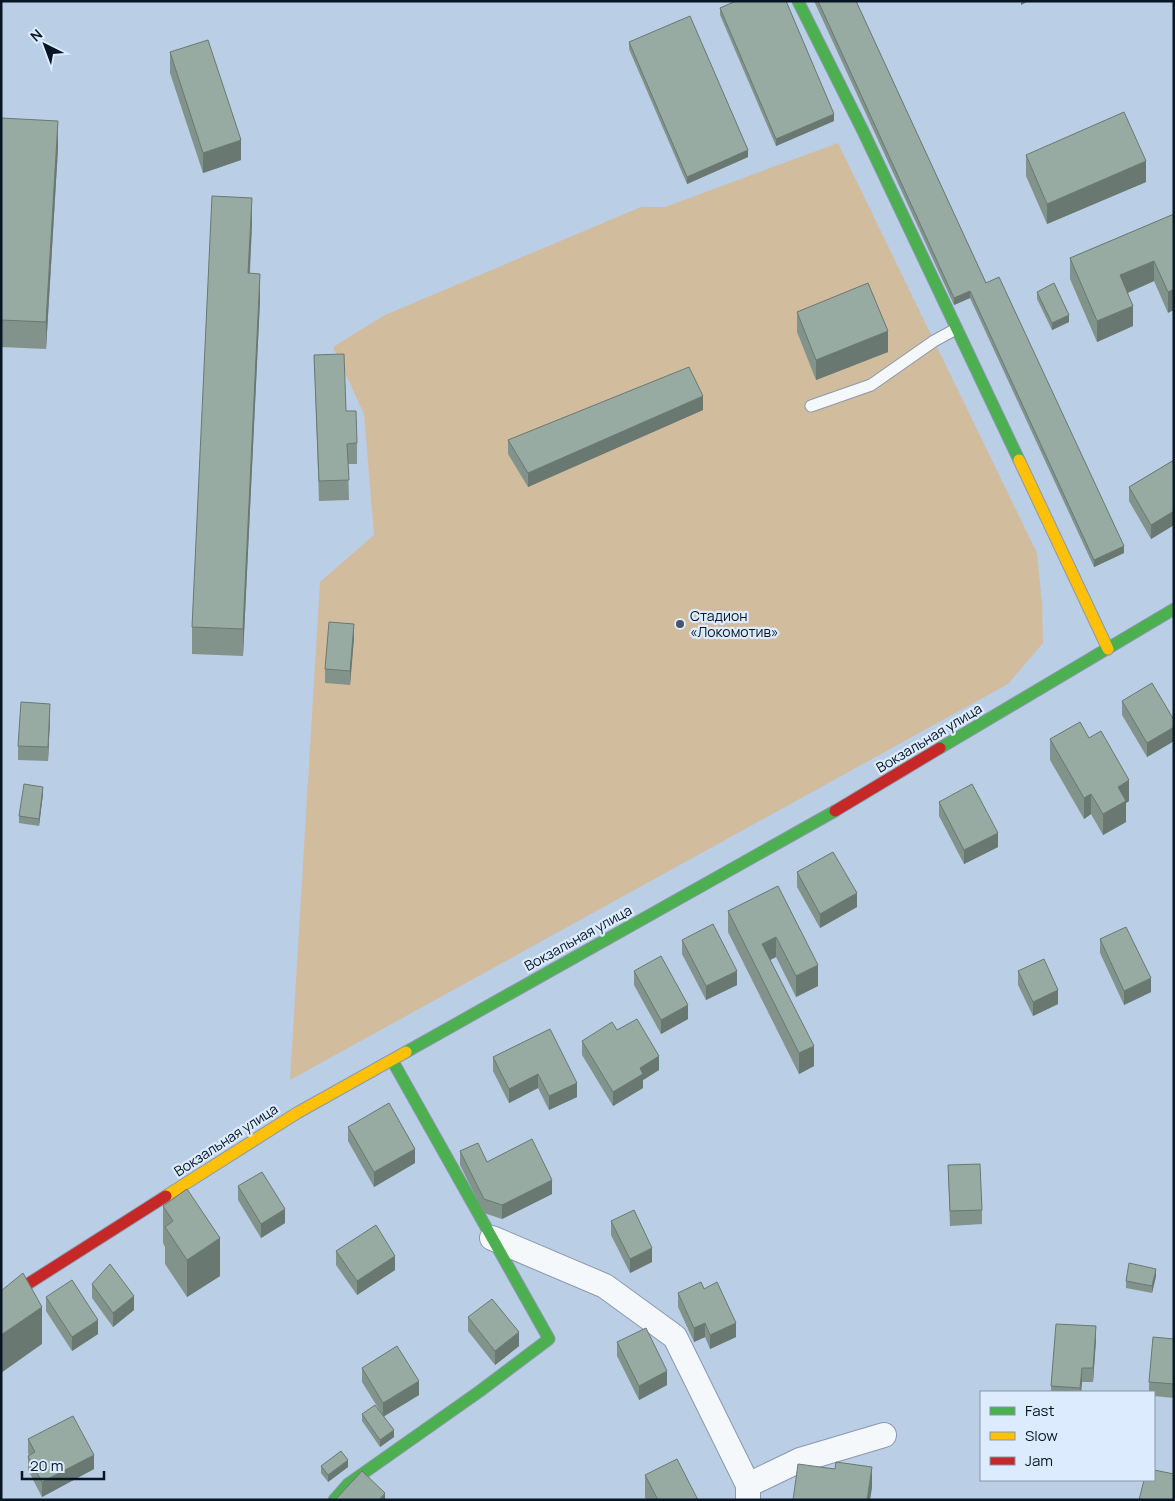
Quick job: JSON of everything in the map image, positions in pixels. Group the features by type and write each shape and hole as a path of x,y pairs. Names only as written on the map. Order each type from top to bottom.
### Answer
{"street":[{"path":"798,1 863,131 1108,648"},
{"name":"Вокзальная улица","path":"1,1301 297,1113 830,814 1174,609"},
{"path":"334,1500 348,1484 480,1391 549,1339 392,1060"},
{"path":"492,1238 605,1286 675,1337 748,1492 800,1460 884,1435"}],"lane":[{"path":"811,406 871,385 934,341 956,330"}],"shaded area":[{"name":"Стадион «Локомотив»","path":"838,143 1037,553 1042,604 1043,643 1008,684 290,1080 320,582 374,535 364,414 333,347 385,315 641,207 665,207"}],"building":[{"path":"736,1 786,1 834,114 776,139 720,8"},
{"path":"818,1 856,1 986,283 999,277 1124,546 1094,560 970,291 954,298"},
{"path":"690,16 748,150 687,177 629,42"},
{"path":"208,40 241,140 203,153 170,52"},
{"path":"1124,112 1146,161 1047,204 1026,155"},
{"path":"1,118 58,121 46,322 1,320"},
{"path":"212,196 252,198 248,273 260,274 243,629 192,627"},
{"path":"1174,214 1174,289 1168,292 1154,261 1120,275 1133,306 1097,321 1070,258"},
{"path":"868,283 888,331 816,360 797,312"},
{"path":"1054,283 1069,315 1052,323 1037,292"},
{"path":"344,354 346,411 356,411 357,443 347,444 349,480 319,481 314,355"},
{"path":"689,367 703,396 528,473 508,440"},
{"path":"1174,460 1174,511 1151,525 1129,487"},
{"path":"329,622 354,624 350,671 325,669"},
{"path":"1152,683 1174,720 1174,727 1147,743 1122,701"},
{"path":"21,702 50,704 48,747 18,746"},
{"path":"1080,722 1089,738 1101,731 1129,780 1118,787 1126,801 1103,814 1091,794 1084,798 1050,739"},
{"path":"24,784 43,787 39,819 19,816"},
{"path":"972,784 998,833 964,850 939,802"},
{"path":"833,852 857,893 820,914 797,872"},
{"path":"778,886 818,965 796,976 776,937 762,944 814,1046 799,1053 728,911"},
{"path":"713,924 737,971 706,986 682,940"},
{"path":"1126,927 1151,978 1124,991 1100,939"},
{"path":"661,956 688,1005 661,1020 634,971"},
{"path":"1044,959 1058,990 1033,1002 1018,971"},
{"path":"637,1019 659,1056 640,1068 643,1074 613,1092 582,1041 612,1022 617,1030"},
{"path":"550,1029 577,1083 549,1096 538,1074 509,1089 493,1057"},
{"path":"389,1103 415,1149 374,1172 348,1127"},
{"path":"532,1139 552,1180 502,1205 484,1199 460,1151 478,1143 487,1162"},
{"path":"980,1164 982,1210 950,1211 948,1165"},
{"path":"262,1172 285,1209 261,1224 238,1186"},
{"path":"187,1189 220,1238 187,1260 165,1227 173,1221 163,1206"},
{"path":"634,1210 652,1248 630,1259 611,1221"},
{"path":"376,1225 395,1256 357,1281 336,1251"},
{"path":"1129,1263 1156,1269 1152,1286 1126,1281"},
{"path":"110,1264 134,1296 113,1313 92,1284"},
{"path":"23,1273 42,1307 1,1335 1,1291"},
{"path":"72,1280 98,1320 72,1337 46,1297"},
{"path":"701,1282 704,1289 717,1282 736,1323 710,1335 705,1323 694,1328 678,1293"},
{"path":"492,1299 519,1332 495,1351 468,1317"},
{"path":"1056,1324 1096,1326 1093,1368 1082,1368 1080,1388 1051,1386"},
{"path":"646,1328 667,1371 639,1386 617,1342"},
{"path":"1153,1337 1174,1339 1174,1384 1149,1382"},
{"path":"397,1346 419,1381 383,1403 362,1368"},
{"path":"375,1405 394,1430 380,1440 362,1414"},
{"path":"73,1416 94,1455 42,1482 28,1456 35,1452 28,1439"},
{"path":"341,1451 348,1460 328,1475 321,1466"},
{"path":"677,1459 698,1500 658,1500 645,1475"},
{"path":"836,1462 872,1467 867,1500 793,1500 798,1464 835,1469"},
{"path":"1155,1470 1174,1474 1174,1500 1139,1500 1144,1481 1155,1481"},
{"path":"362,1471 385,1493 379,1500 335,1500"}],"traffic: fast":[{"path":"798,1 863,131 1019,460"},
{"path":"940,748 1174,609"},
{"path":"406,1052 835,811"},
{"path":"334,1500 348,1484 480,1391 549,1339 392,1060"}],"traffic: slow":[{"path":"1019,460 1108,649"},
{"path":"166,1196 297,1113 406,1052"}],"traffic: jam":[{"path":"835,811 940,748"},
{"path":"1,1301 166,1196"}],"place":[{"name":"Стадион «Локомотив»","path":"680,624"}]}
